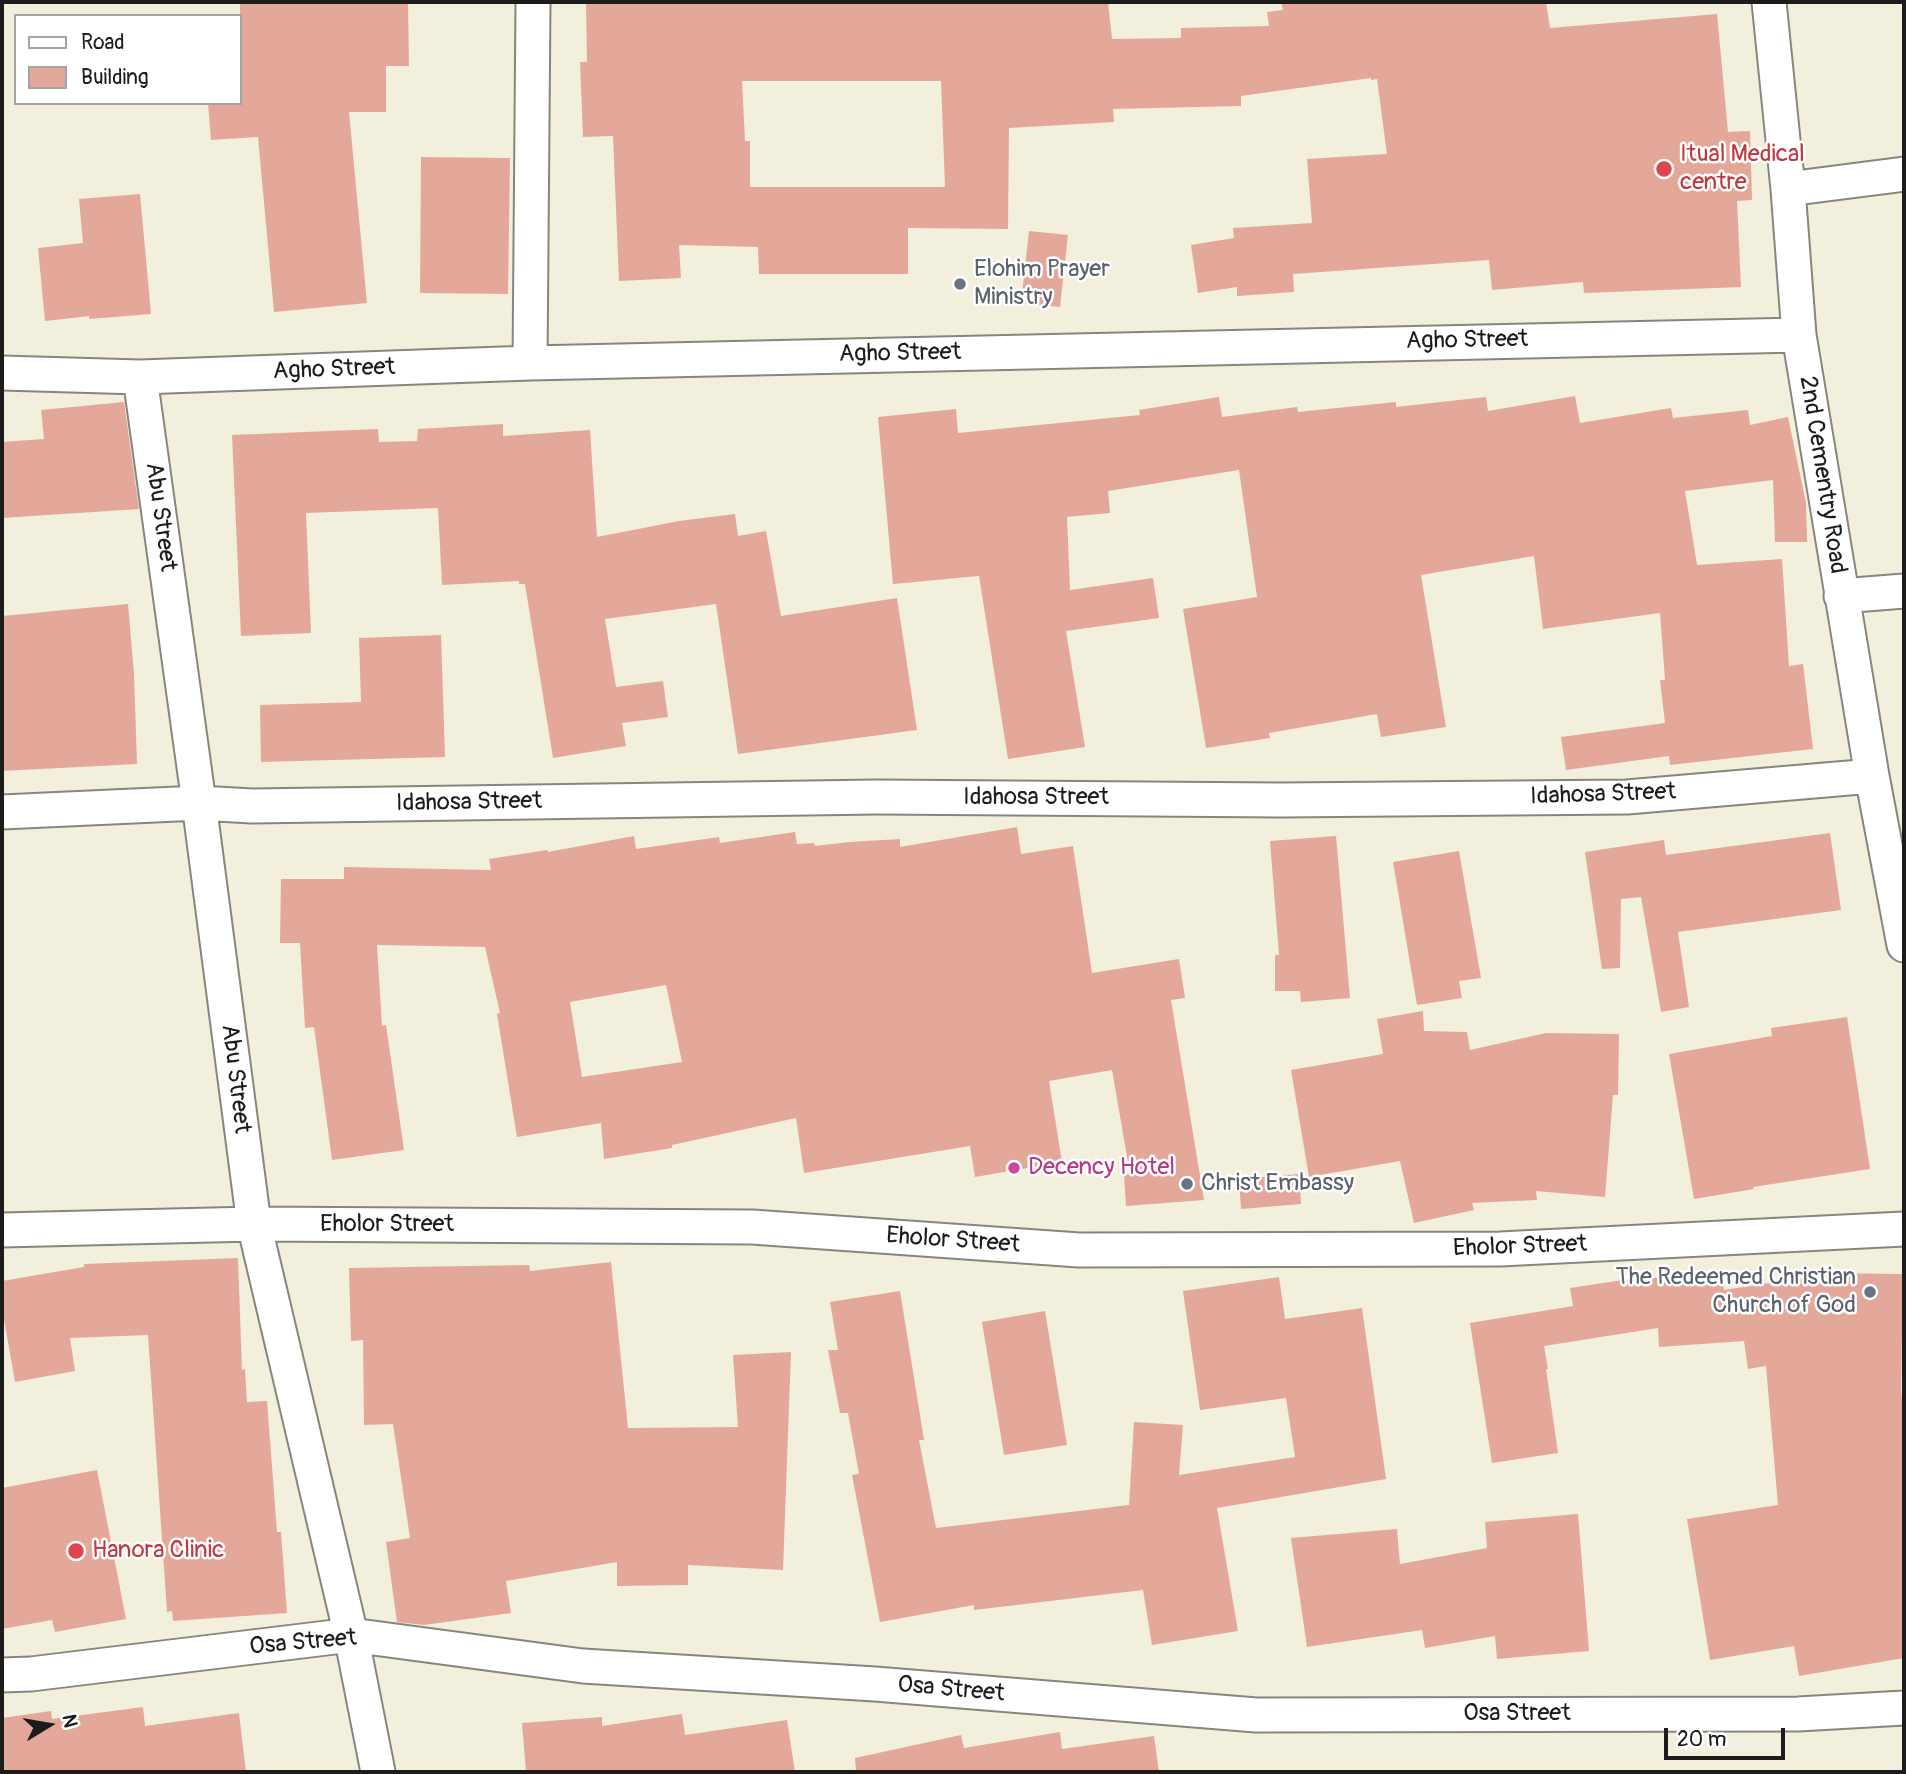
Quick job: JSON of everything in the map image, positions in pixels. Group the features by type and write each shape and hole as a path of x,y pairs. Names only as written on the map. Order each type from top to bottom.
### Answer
{"street":[{"path":"530,363 533,2"},
{"name":"2nd Cementry Road","path":"1769,2 1788,189 1799,335 1841,596 1904,945"},
{"path":"1788,189 1904,174"},
{"name":"Agho Street","path":"2,373 141,377 530,363 1799,335"},
{"name":"Abu Street","path":"141,377 200,803 254,1224 351,1635 379,1772"},
{"path":"1841,596 1904,591"},
{"name":"Idahosa Street","path":"2,812 200,803 251,806 877,797 1281,800 1627,797 1872,776"},
{"name":"Eholor Street","path":"2,1230 254,1224 752,1227 1079,1250 1500,1249 1904,1229"},
{"name":"Osa Street","path":"2,1675 31,1674 351,1635 583,1665 875,1684 1256,1715 1798,1714 1904,1708"}],"building":[{"path":"240,2 408,2 409,66 386,66 386,112 349,112 367,303 274,312 258,137 211,140 208,105 242,105"},
{"path":"586,2 1108,2 1112,39 1181,38 1181,28 1269,26 1267,12 1283,10 1281,2 1546,2 1550,28 1717,14 1728,132 1750,131 1752,200 1737,201 1741,287 1584,293 1583,282 1492,290 1489,260 1293,274 1294,292 1237,296 1237,287 1198,293 1191,245 1234,238 1233,228 1312,223 1307,159 1387,154 1377,79 1371,78 1241,96 1241,106 1113,109 1114,122 1009,128 1008,229 908,228 908,274 759,274 758,247 679,245 681,278 619,281 613,136 583,137 580,62 587,62","holes":["742,81 941,81 945,187 750,187 750,141 745,141"]},
{"path":"421,157 510,158 508,294 420,293"},
{"path":"140,194 151,314 45,321 38,248 83,243 79,199"},
{"path":"1029,231 1068,235 1060,307 1021,303"},
{"path":"1575,396 1580,423 1671,408 1673,418 1748,410 1750,425 1788,417 1806,503 1807,542 1775,542 1773,480 1685,491 1697,565 1782,559 1789,666 1803,664 1813,749 1670,765 1669,756 1566,770 1561,737 1665,723 1660,680 1665,680 1660,613 1543,629 1534,556 1421,575 1446,727 1381,737 1377,714 1269,733 1270,738 1206,748 1183,609 1257,597 1239,470 1108,491 1110,513 1067,517 1070,590 1153,578 1159,618 1066,631 1085,747 1008,759 979,576 893,584 878,417 956,409 958,433 1140,415 1139,410 1219,397 1222,417 1297,407 1298,412 1396,402 1396,407 1486,397 1488,411"},
{"path":"124,402 139,509 2,518 2,442 44,439 41,410"},
{"path":"503,424 503,436 590,430 597,537 679,521 735,514 738,536 766,531 781,616 897,598 917,730 738,754 716,604 605,619 616,687 663,681 668,717 622,723 626,746 553,758 525,584 519,584 519,581 442,585 438,508 306,513 311,633 241,636 232,435 378,429 379,442 417,441 418,429"},
{"path":"128,604 137,764 2,771 2,616"},
{"path":"441,635 445,757 261,762 260,705 361,702 359,638"},
{"path":"1017,827 1021,854 1073,846 1092,973 1179,959 1185,998 1171,1000 1204,1200 1126,1206 1124,1175 1130,1174 1112,1070 1049,1081 1062,1162 975,1177 970,1146 804,1173 796,1118 672,1145 672,1148 604,1159 601,1123 517,1137 497,1014 500,1013 485,947 377,945 382,1026 386,1025 404,1150 332,1160 314,1027 305,1028 300,943 280,943 281,879 344,879 344,867 491,870 489,859 547,850 548,852 634,836 636,849 719,837 720,843 795,832 797,844 814,843 815,846 900,839 900,847","holes":["666,985 682,1062 582,1077 570,1002"]},
{"path":"1830,833 1841,910 1678,932 1689,1007 1661,1012 1641,897 1621,899 1620,968 1602,969 1585,852 1664,840 1666,855"},
{"path":"1336,836 1350,998 1301,1002 1300,991 1275,991 1275,955 1279,955 1270,841"},
{"path":"1459,851 1481,978 1459,981 1462,998 1417,1005 1393,862"},
{"path":"1423,1011 1424,1031 1467,1032 1470,1050 1546,1033 1619,1034 1618,1095 1613,1095 1605,1197 1536,1191 1537,1200 1472,1203 1474,1210 1414,1223 1400,1161 1309,1177 1291,1070 1383,1054 1377,1019"},
{"path":"1847,1017 1870,1169 1694,1199 1669,1054 1772,1036 1771,1028"},
{"path":"1299,1174 1301,1204 1241,1209 1239,1179"},
{"path":"238,1258 242,1370 245,1369 247,1402 267,1401 277,1532 281,1532 287,1613 173,1621 172,1611 167,1612 148,1335 70,1338 75,1371 15,1382 2,1308 2,1281 84,1267 84,1264"},
{"path":"611,1262 628,1428 738,1427 733,1355 791,1352 783,1570 688,1565 688,1585 617,1586 617,1562 506,1581 511,1613 424,1625 397,1622 386,1542 410,1538 393,1424 364,1425 363,1340 351,1341 349,1268 529,1265 530,1271"},
{"path":"1815,1273 1903,1274 1901,1387 1904,1427 1904,1658 1799,1676 1794,1646 1710,1660 1687,1519 1778,1505 1766,1366 1748,1369 1744,1341 1659,1347 1658,1328 1544,1346 1558,1453 1492,1463 1470,1323 1573,1306 1570,1288 1650,1276 1699,1275 1699,1281 1722,1278 1724,1290 1815,1276"},
{"path":"1279,1277 1285,1319 1362,1308 1386,1479 1217,1508 1238,1631 1152,1645 1143,1590 974,1610 974,1605 880,1622 852,1475 859,1474 848,1413 840,1413 828,1350 838,1350 830,1302 900,1291 924,1440 919,1440 936,1528 1129,1505 1134,1422 1183,1425 1179,1475 1295,1457 1286,1398 1200,1410 1183,1291"},
{"path":"1045,1311 1067,1445 1004,1455 982,1322"},
{"name":"Hanora Clinic","path":"97,1470 126,1619 55,1632 52,1620 2,1629 2,1488"},
{"path":"1578,1514 1589,1651 1497,1659 1495,1636 1425,1648 1422,1630 1307,1647 1291,1538 1397,1529 1400,1564 1487,1548 1485,1522"},
{"path":"143,1707 145,1726 239,1713 246,1772 2,1772 2,1718 51,1711 52,1719"},
{"path":"682,1714 685,1735 787,1720 795,1772 526,1772 522,1723 602,1717 602,1726"},
{"path":"1060,1732 1062,1749 1154,1736 1159,1772 856,1772 855,1758 961,1735 964,1748"}],"place":[{"name":"Itual Medical centre","path":"1664,169"},
{"name":"Elohim Prayer Ministry","path":"960,284"},
{"name":"Decency Hotel","path":"1014,1168"},
{"name":"Christ Embassy","path":"1187,1184"},
{"name":"The Redeemed Christian Church of God","path":"1870,1292"},
{"name":"Hanora Clinic","path":"76,1551"}]}
